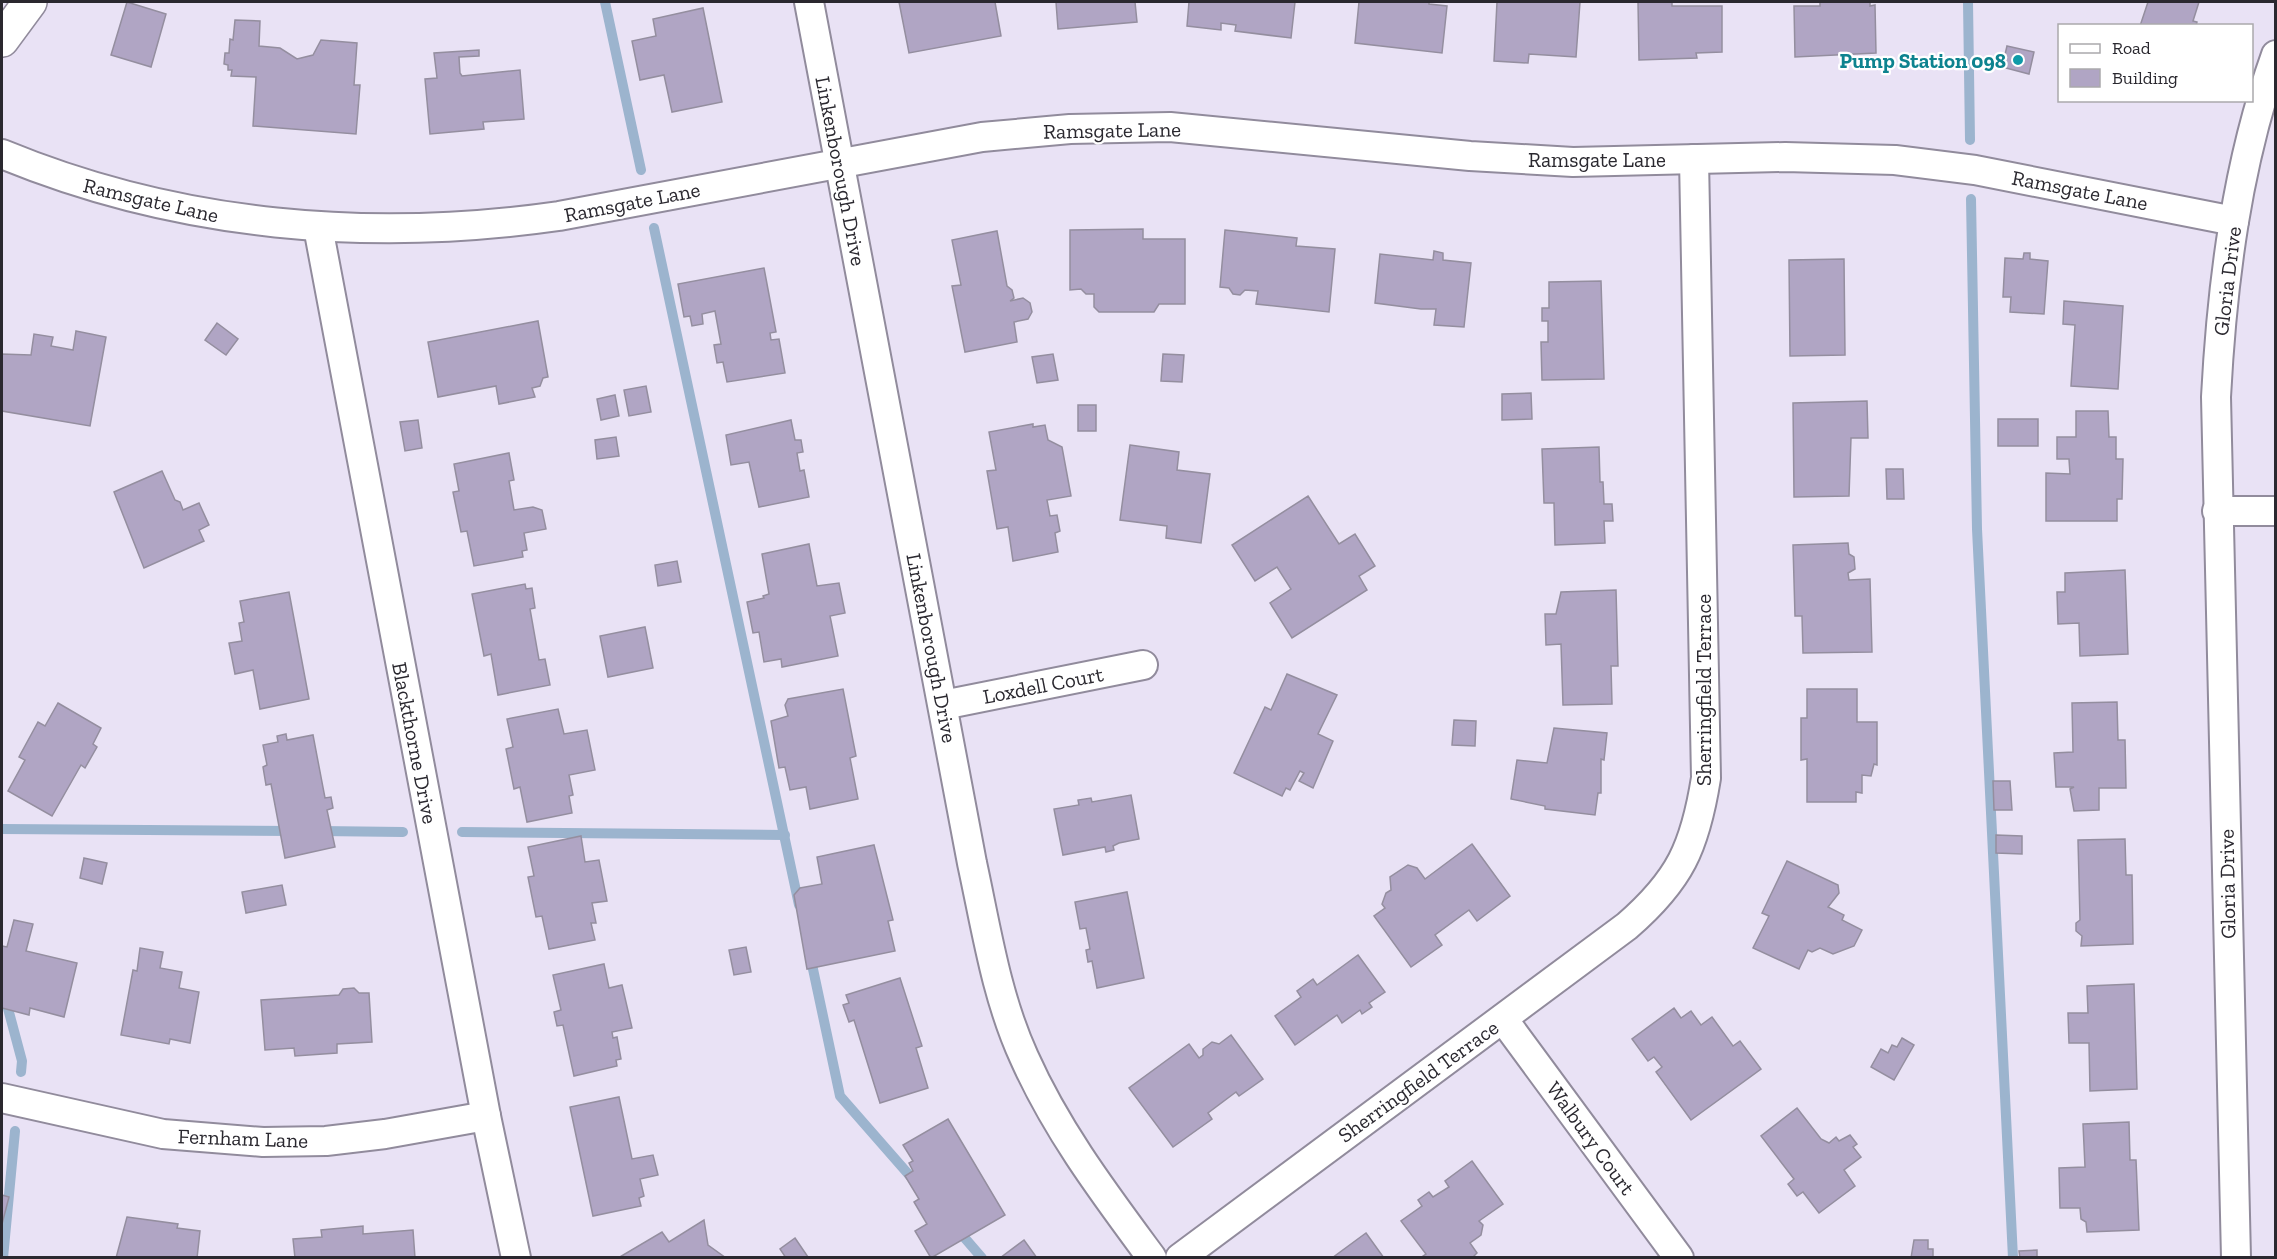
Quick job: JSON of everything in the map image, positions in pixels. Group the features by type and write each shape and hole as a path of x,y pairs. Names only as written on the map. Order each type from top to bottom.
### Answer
{"main road":[{"path":"2,40 30,2"}],"street":[{"name":"Linkenborough Drive","path":"809,2 997,976 1023,1055 1072,1149 1152,1257"},
{"name":"Gloria Drive","path":"2236,1257 2216,396 2219,331 2240,184 2276,55"},
{"name":"Ramsgate Lane","path":"2,154 50,174 120,196 235,219 318,227 393,230 495,225 559,216 982,137 1070,129 1170,127 1573,162 1785,157 1895,160 1975,170 2234,220"},
{"name":"Sherringfield Terrace","path":"1180,1257 1628,926 1670,885 1687,852 1700,815 1706,778 1694,159"},
{"name":"Blackthorne Drive","path":"318,227 486,1116 516,1257"},
{"path":"2217,512 2276,511"},
{"name":"Loxdell Court","path":"943,705 1143,665"},
{"name":"Walbury Court","path":"1503,1019 1679,1257"},
{"name":"Fernham Lane","path":"2,1098 163,1134 263,1142 326,1141 385,1134 486,1116"}],"building":[{"path":"127,2 166,14 151,67 111,55"},
{"path":"899,2 995,2 1001,36 909,53"},
{"path":"1056,2 1135,2 1137,22 1058,29"},
{"path":"1189,2 1295,2 1291,38 1235,31 1236,25 1221,23 1221,30 1187,26"},
{"path":"1359,2 1429,2 1429,4 1447,6 1442,53 1355,43"},
{"path":"1497,2 1580,2 1576,57 1529,54 1528,63 1494,61"},
{"path":"1638,2 1672,2 1672,6 1722,6 1722,52 1696,53 1697,58 1639,60"},
{"path":"1820,2 1870,2 1870,6 1875,5 1876,53 1795,57 1794,6 1820,6"},
{"path":"2148,2 2199,2 2193,21 2197,22 2196,24 2141,24"},
{"path":"703,8 722,102 672,112 664,75 640,80 632,41 656,36 653,19"},
{"path":"235,20 260,21 259,46 280,48 297,59 313,55 321,40 357,43 354,85 360,85 356,134 253,126 256,77 231,76 232,70 228,70 228,65 224,64 225,53 229,53 230,39 233,40"},
{"name":"Pump Station 098","path":"2007,46 2034,52 2029,74 2002,67"},
{"path":"479,50 479,56 459,57 460,73 462,76 520,70 524,119 483,122 484,129 430,134 425,79 437,78 434,53"},
{"path":"1143,229 1143,239 1185,239 1185,304 1159,304 1154,312 1099,312 1094,307 1094,294 1086,294 1081,289 1070,290 1070,230"},
{"path":"1225,230 1297,238 1296,246 1335,249 1329,312 1256,304 1258,291 1245,290 1240,295 1233,294 1229,288 1220,287"},
{"path":"997,231 1007,286 1012,290 1014,298 1010,301 1023,298 1030,303 1032,312 1028,319 1014,322 1017,342 965,352 952,286 961,285 952,240"},
{"path":"1434,251 1443,253 1443,260 1471,263 1464,327 1434,325 1436,309 1375,303 1380,254 1433,260"},
{"path":"2024,253 2030,253 2030,259 2048,261 2044,314 2010,312 2011,297 2003,297 2005,258 2023,259"},
{"path":"1844,259 1845,355 1790,356 1789,260"},
{"path":"764,268 776,332 770,333 771,340 779,339 785,373 727,382 723,362 717,363 714,345 721,344 715,311 702,314 703,324 692,326 690,316 684,317 678,284"},
{"path":"1601,281 1604,379 1542,380 1541,342 1548,342 1548,321 1542,321 1542,308 1549,308 1549,282"},
{"path":"2064,301 2123,306 2118,389 2071,386 2075,325 2063,324"},
{"path":"538,321 548,377 543,378 540,386 532,388 535,397 499,404 496,386 438,397 428,342"},
{"path":"217,323 238,339 226,355 205,340"},
{"path":"76,331 106,337 90,426 2,411 2,354 31,355 34,334 53,337 51,346 73,350"},
{"path":"1053,354 1058,380 1037,383 1032,357"},
{"path":"1163,354 1184,355 1182,382 1161,381"},
{"path":"646,386 651,412 629,416 624,390"},
{"path":"1531,393 1532,419 1502,420 1502,394"},
{"path":"615,395 619,416 601,420 597,399"},
{"path":"1867,401 1868,438 1851,438 1849,496 1794,497 1793,403"},
{"path":"1078,405 1096,405 1096,431 1078,431"},
{"path":"2076,411 2108,411 2109,437 2116,437 2116,459 2123,459 2122,499 2117,499 2117,521 2046,521 2046,473 2070,474 2069,459 2057,459 2057,437 2076,437"},
{"path":"1998,419 2038,419 2038,446 1998,446"},
{"path":"418,420 422,448 405,451 400,422"},
{"path":"791,420 795,440 801,440 803,452 797,453 800,471 804,470 809,497 759,507 749,462 731,465 726,435"},
{"path":"1033,424 1033,427 1045,425 1048,440 1062,447 1071,496 1047,500 1050,516 1057,515 1060,531 1055,533 1058,552 1013,561 1008,527 997,529 987,471 996,470 989,432"},
{"path":"616,437 619,456 597,459 595,440"},
{"path":"1130,445 1179,452 1177,470 1210,474 1201,543 1166,538 1167,526 1120,520"},
{"path":"1599,447 1600,482 1603,482 1604,504 1612,504 1613,521 1604,521 1605,543 1555,545 1554,503 1544,503 1542,449"},
{"path":"509,453 514,480 509,481 514,510 533,507 542,510 546,529 524,533 527,550 522,551 523,557 474,566 467,531 461,532 453,492 459,491 454,464"},
{"path":"1886,469 1903,469 1904,499 1887,499"},
{"path":"162,471 175,500 180,502 183,510 199,503 209,525 199,530 204,541 144,568 114,492"},
{"path":"1308,496 1339,544 1355,534 1375,566 1359,576 1367,590 1292,638 1270,603 1291,589 1277,567 1255,581 1232,545"},
{"path":"1848,543 1849,554 1854,557 1855,569 1848,573 1849,580 1870,579 1872,652 1803,653 1802,616 1795,616 1793,545"},
{"path":"809,544 817,586 839,583 845,613 830,616 838,656 782,667 781,659 764,662 759,632 753,633 747,602 764,598 763,596 769,594 762,554"},
{"path":"677,561 681,582 658,586 655,565"},
{"path":"2125,570 2128,654 2080,656 2079,623 2058,624 2057,592 2065,592 2065,573"},
{"path":"525,584 526,589 532,588 535,608 530,609 539,660 545,659 550,685 498,695 491,654 484,656 472,594"},
{"path":"1616,590 1618,666 1611,666 1612,704 1563,705 1561,644 1546,645 1545,614 1556,614 1561,592"},
{"path":"289,592 309,699 260,709 253,670 235,674 229,643 242,641 239,623 244,622 240,601"},
{"path":"645,627 653,668 608,677 600,636"},
{"path":"1287,674 1337,695 1318,734 1333,741 1313,788 1299,781 1304,773 1300,771 1290,790 1286,788 1282,796 1234,773 1265,707 1271,710"},
{"path":"843,689 856,756 850,758 858,799 810,809 806,787 790,790 785,767 779,768 771,721 788,716 785,705 788,699"},
{"path":"1807,689 1857,689 1857,722 1877,722 1877,765 1874,764 1871,776 1862,775 1862,793 1856,792 1856,802 1807,802 1807,759 1801,760 1801,718 1807,718"},
{"path":"2117,702 2118,740 2125,740 2126,788 2099,788 2099,810 2074,811 2070,789 2074,787 2056,787 2054,753 2073,752 2072,703"},
{"path":"58,703 101,728 93,744 97,747 85,768 81,765 52,816 8,791 25,760 19,757 38,722 45,726"},
{"path":"558,709 564,734 587,730 595,770 569,775 573,795 569,796 572,813 527,822 520,787 514,789 506,749 513,747 507,719"},
{"path":"1454,720 1476,721 1475,746 1452,745"},
{"path":"1554,728 1607,733 1604,760 1601,759 1601,793 1598,793 1595,815 1545,809 1545,806 1511,799 1517,760 1547,763"},
{"path":"286,734 287,740 313,735 325,798 331,797 333,808 327,810 335,847 285,858 271,784 266,785 263,767 267,765 263,745 278,742 277,736"},
{"path":"1993,781 2010,781 2012,810 1994,810"},
{"path":"1131,795 1139,839 1119,843 1113,846 1114,850 1106,852 1105,847 1063,855 1054,809 1079,805 1078,800 1091,798 1092,802"},
{"path":"1996,835 2022,836 2022,854 1996,853"},
{"path":"581,836 585,862 599,860 607,901 592,903 596,923 591,923 595,940 549,949 542,916 536,917 528,877 534,876 528,847"},
{"path":"2125,839 2126,875 2132,875 2133,944 2081,946 2082,936 2076,931 2076,923 2080,920 2078,840"},
{"path":"1472,844 1510,896 1477,921 1469,910 1435,935 1442,945 1411,967 1374,916 1385,908 1382,904 1386,893 1391,890 1390,877 1408,865 1417,868 1425,879"},
{"path":"874,845 893,920 888,921 895,951 807,969 794,895 800,888 822,884 817,857"},
{"path":"84,858 107,863 102,884 80,878"},
{"path":"1787,861 1838,885 1839,893 1828,907 1844,915 1842,920 1862,930 1854,946 1833,954 1820,948 1812,952 1808,950 1799,969 1753,948 1769,916 1762,913"},
{"path":"282,885 286,905 246,913 242,892"},
{"path":"1127,892 1144,978 1097,988 1092,961 1088,962 1086,950 1090,949 1086,928 1080,929 1075,902"},
{"path":"14,920 33,924 26,951 77,963 64,1017 30,1008 29,1015 2,1008 2,946 7,947"},
{"path":"746,947 751,972 734,975 729,950"},
{"path":"140,948 163,952 160,968 182,972 179,988 199,992 190,1043 170,1039 169,1044 121,1035 133,970 137,971"},
{"path":"1358,955 1385,992 1369,1003 1372,1007 1362,1014 1360,1010 1342,1023 1337,1015 1295,1045 1275,1016 1301,997 1297,991 1313,979 1317,985"},
{"path":"604,964 609,988 622,985 632,1028 612,1032 613,1038 617,1037 621,1059 616,1060 617,1066 574,1076 563,1025 557,1026 554,1012 561,1010 553,975"},
{"path":"900,978 922,1046 916,1048 928,1088 880,1103 854,1020 849,1022 843,1005 849,1003 846,995"},
{"path":"2134,984 2137,1089 2090,1091 2089,1043 2069,1043 2068,1013 2088,1013 2087,986"},
{"path":"354,988 359,993 369,993 372,1042 337,1044 337,1053 295,1056 294,1048 265,1050 261,1000 339,995 343,989"},
{"path":"1674,1008 1681,1018 1691,1011 1701,1025 1712,1017 1733,1046 1740,1041 1761,1069 1691,1120 1656,1072 1662,1067 1654,1057 1648,1061 1632,1039"},
{"path":"1231,1035 1263,1079 1239,1096 1236,1092 1208,1113 1212,1119 1173,1147 1129,1088 1189,1044 1199,1058 1203,1055 1203,1049 1212,1042 1219,1044"},
{"path":"1902,1038 1914,1045 1894,1080 1871,1067 1881,1049 1888,1053 1892,1045 1897,1047"},
{"path":"619,1097 632,1159 653,1155 658,1175 640,1179 644,1196 639,1198 641,1206 593,1216 570,1107"},
{"path":"1797,1108 1821,1139 1829,1143 1836,1137 1839,1141 1850,1135 1857,1144 1853,1147 1861,1157 1844,1170 1855,1186 1819,1213 1803,1192 1797,1196 1788,1184 1794,1179 1761,1136"},
{"path":"948,1119 1005,1215 931,1258 915,1231 927,1224 914,1202 919,1199 905,1176 913,1171 909,1163 913,1161 903,1145"},
{"path":"2129,1122 2130,1160 2136,1160 2139,1230 2087,1232 2086,1222 2081,1219 2080,1208 2060,1208 2059,1168 2085,1167 2083,1124"},
{"path":"1472,1161 1503,1204 1479,1221 1483,1225 1481,1235 1470,1243 1477,1253 1472,1258 1420,1258 1426,1254 1401,1221 1422,1206 1418,1200 1429,1192 1433,1197 1449,1187 1445,1181"},
{"path":"2,1195 9,1197 2,1224"},
{"path":"127,1217 178,1224 177,1228 200,1231 197,1258 116,1258"},
{"path":"704,1220 708,1245 726,1258 618,1258 662,1232 669,1242"},
{"path":"363,1226 363,1234 413,1230 415,1258 295,1258 293,1239 322,1237 321,1230"},
{"path":"1366,1233 1384,1258 1332,1258"},
{"path":"795,1238 808,1258 786,1258 780,1249"},
{"path":"1024,1240 1037,1258 1000,1258"},
{"path":"1914,1240 1928,1240 1928,1249 1933,1249 1933,1258 1911,1258"},
{"path":"2037,1250 2037,1257 2041,1258 2020,1258 2019,1251"}],"waterway":[{"path":"605,2 641,170"},
{"path":"1968,2 1970,140"},
{"path":"1971,199 1977,529 2013,1258"},
{"path":"654,228 799,905"},
{"path":"2,829 292,831"},
{"path":"320,831 403,832"},
{"path":"462,832 785,835"},
{"path":"810,955 840,1096 917,1184"},
{"path":"2,986 22,1061 21,1072"},
{"path":"3,1258 15,1131"},
{"path":"957,1229 982,1258"}],"place":[{"name":"Pump Station 098","path":"2018,60"}]}
